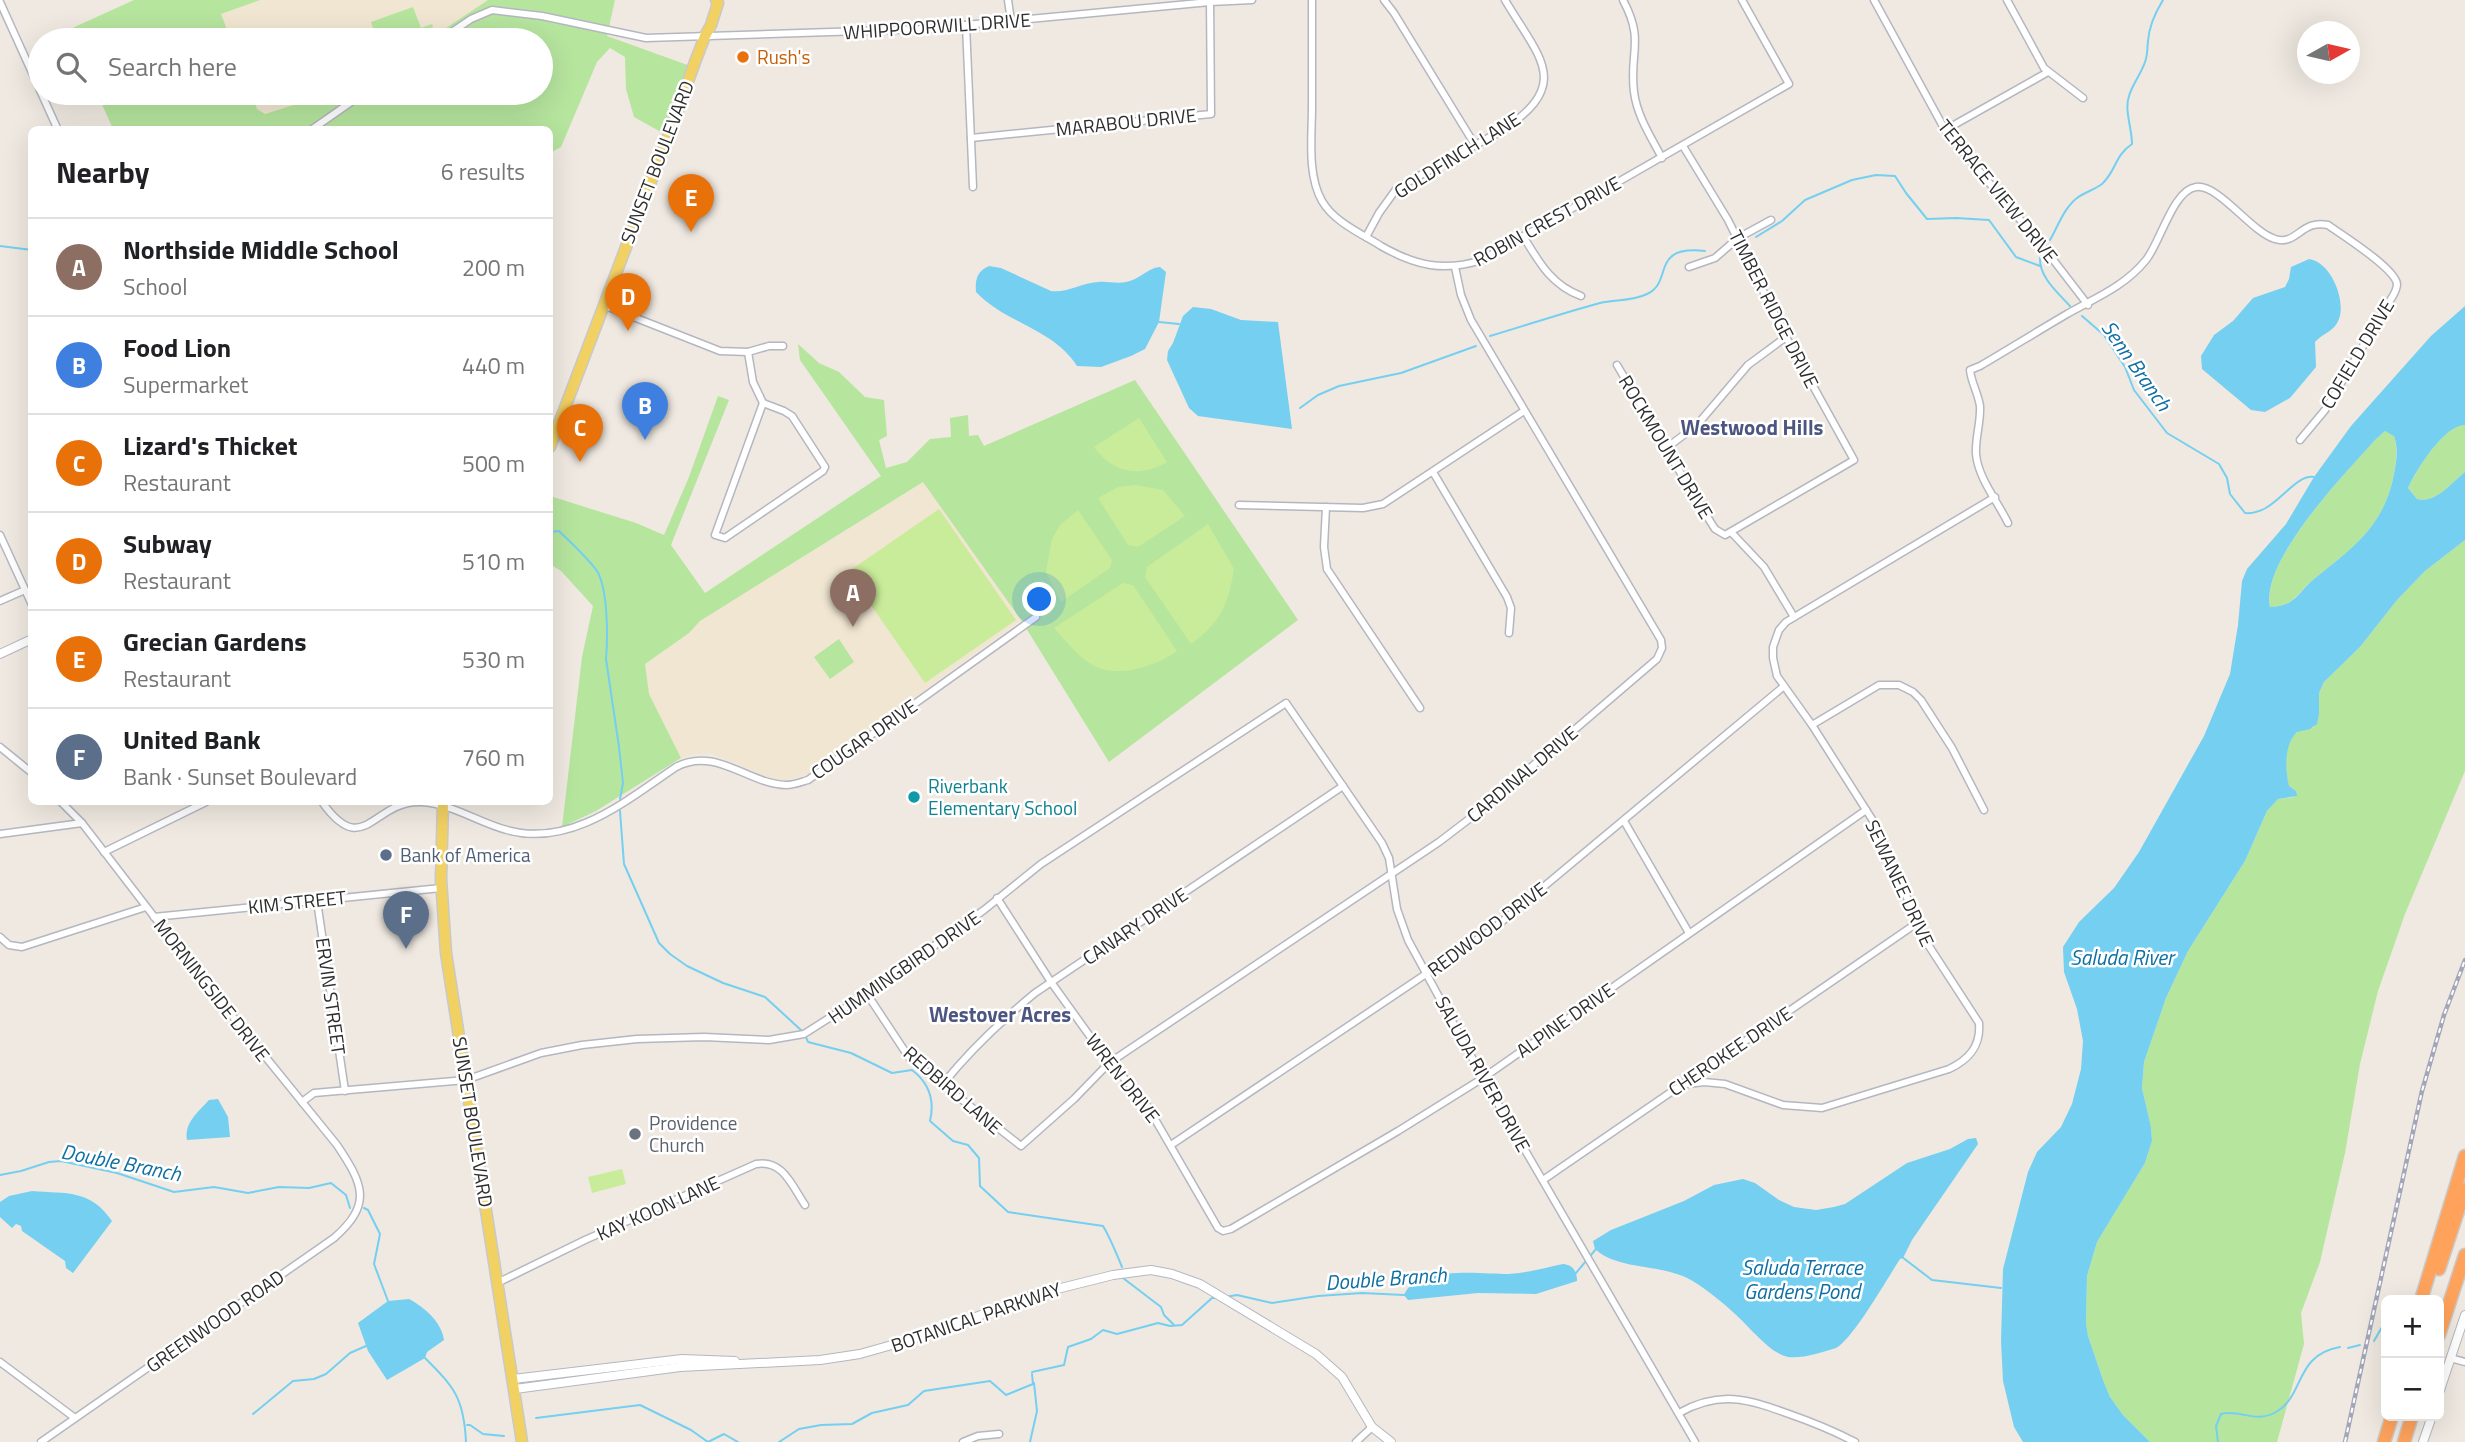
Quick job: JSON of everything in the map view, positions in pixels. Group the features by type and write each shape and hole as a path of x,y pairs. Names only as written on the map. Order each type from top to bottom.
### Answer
{"highway":[{"path":"2423,1295 2465,1156"},
{"path":"2431,1295 2465,1189"},
{"path":"2444,1320 2465,1255"},
{"path":"2383,1442 2389,1421"},
{"path":"2404,1442 2410,1421"}],"main road":[{"name":"SUNSET BOULEVARD","path":"553,439 705,36 714,19 718,3 714,0"},
{"name":"SUNSET BOULEVARD","path":"443,805 441,888 446,953 522,1442"}],"street":[{"path":"1008,0 1011,21"},
{"name":"WHIPPOORWILL DRIVE","path":"458,28 492,10 542,16 646,38 871,32 1210,1 1252,0"},
{"name":"ROBIN CREST DRIVE","path":"1312,0 1313,156 1315,183 1327,209 1366,237 1399,256 1443,268 1482,260 1789,84 1742,0"},
{"path":"1384,0 1475,145"},
{"name":"GOLDFINCH LANE","path":"1366,237 1397,188 1501,131 1523,115 1536,101 1544,83 1545,70 1505,0"},
{"path":"1623,0 1631,15 1636,38 1633,75 1635,102 1662,158"},
{"name":"TERRACE VIEW DRIVE","path":"1874,0 1945,130 2088,305"},
{"path":"2007,0 2048,72 2083,98"},
{"name":"MARABOU DRIVE","path":"971,138 1211,114 1210,1"},
{"path":"0,2 28,64"},
{"path":"966,25 973,187"},
{"path":"1945,130 2048,72"},
{"path":"47,105 56,126"},
{"path":"317,126 347,105"},
{"name":"TIMBER RIDGE DRIVE","path":"1683,146 1738,238 1786,338 1854,460 1731,532"},
{"name":"COFIELD DRIVE","path":"1995,497 1982,475 1976,454 1981,416 1970,370 2116,287 2147,260 2174,207 2187,190 2198,186 2211,190 2260,232 2276,240 2286,241 2317,222 2328,225 2396,279 2397,286 2325,410 2300,440"},
{"path":"1689,267 1714,258 1738,238 1771,220"},
{"path":"1523,236 1541,266 1555,282 1581,296"},
{"name":"CARDINAL DRIVE","path":"1021,1146 1074,1099 1109,1063 1393,873 1481,810 1661,654 1661,640 1466,310 1455,267"},
{"path":"603,305 720,351 748,352 769,346 783,346"},
{"path":"1665,449 1697,425 1748,365 1786,338"},
{"path":"748,352 752,382 763,403 792,416 825,467 725,538 715,535 763,403"},
{"name":"ROCKMOUNT DRIVE","path":"1617,365 1715,529 1725,535 1731,532 1764,567 1794,617"},
{"path":"1239,505 1363,508 1383,504 1524,411"},
{"path":"1433,472 1507,597 1511,608 1509,633"},
{"path":"1995,497 2008,523"},
{"name":"SEWANEE DRIVE","path":"1680,1085 1704,1082 1725,1084 1783,1105 1822,1108 1949,1069 1962,1063 1978,1044 1979,1023 1935,959 1917,923 1886,846 1866,810 1812,725 1783,687 1774,668 1773,648 1779,630 1794,617 1995,497"},
{"path":"1326,507 1324,547 1327,569 1420,708"},
{"path":"0,535 28,596"},
{"path":"0,601 25,590"},
{"name":"COUGAR DRIVE","path":"445,805 508,831 539,834 574,828 595,820 676,767 691,761 715,762 778,784 796,784 808,780 1036,617"},
{"path":"0,654 28,641"},
{"path":"1812,725 1879,685 1891,683 1906,688 1920,700 1952,748 1984,810"},
{"name":"REDWOOD DRIVE","path":"1171,1145 1493,929 1783,687"},
{"name":"SALUDA RIVER DRIVE","path":"1286,703 1382,843 1393,873 1401,925 1483,1078 1695,1442"},
{"name":"HUMMINGBIRD DRIVE","path":"302,1102 314,1093 466,1080 541,1053 582,1045 637,1039 786,1038 813,1031 867,995 1041,864 1286,703"},
{"path":"0,747 28,770"},
{"name":"CANARY DRIVE","path":"943,1084 997,1023 1051,982 1343,786"},
{"name":"MORNINGSIDE DRIVE","path":"64,805 82,823 337,1145 358,1181"},
{"path":"104,852 200,805"},
{"name":"COUGAR DRIVE","path":"324,805 332,816 349,828 362,826 401,805"},
{"name":"ALPINE DRIVE","path":"1218,1227 1223,1231 1231,1229 1483,1078 1866,810"},
{"path":"1624,821 1689,933"},
{"path":"0,834 82,823"},
{"name":"KIM STREET","path":"154,917 441,888"},
{"name":"WREN DRIVE","path":"997,898 1051,982 1109,1063 1145,1102 1218,1227"},
{"name":"ERVIN STREET","path":"317,901 345,1091"},
{"path":"0,937 9,944 22,947 146,907"},
{"name":"CHEROKEE DRIVE","path":"1543,1180 1917,923"},
{"name":"REDBIRD LANE","path":"867,995 910,1059 1021,1146"},
{"name":"KAY KOON LANE","path":"497,1283 585,1240 756,1164 769,1164 780,1169 805,1205"},
{"name":"GREENWOOD ROAD","path":"41,1442 334,1238 347,1227 358,1208 358,1181"},
{"name":"BOTANICAL PARKWAY","path":"514,1384 680,1367 820,1360 860,1354 934,1333 1017,1300 1125,1272 1162,1271 1208,1288 1316,1354 1331,1366 1346,1384 1372,1427 1391,1442"},
{"path":"2444,1378 2465,1315"},
{"path":"2450,1359 2465,1362"},
{"path":"0,1362 75,1418"},
{"path":"1679,1413 1706,1401 1748,1400 1813,1422 1855,1442"},
{"path":"2423,1442 2430,1421"},
{"path":"1356,1442 1372,1427"},
{"path":"963,1442 978,1436 999,1434"}],"shaded area":[{"path":"260,0 488,0 446,28 226,28 221,14"},
{"path":"256,105 294,105 265,114"},
{"path":"924,482 1021,620 809,774 786,780 774,779 710,753 681,758 649,694 645,664 689,633 700,621"}],"green space":[{"path":"134,0 260,0 221,14 226,28 72,28"},
{"path":"488,0 615,0 607,36 693,67 668,136 634,117 626,89 625,57 610,48 597,62 561,147 553,151 553,126 112,126 102,105 256,105 265,114 294,105 553,105 553,28 446,28"},
{"path":"413,7 421,28 373,28 371,22"},
{"path":"798,344 819,363 839,372 865,397 884,400 887,436 879,440 886,468 907,462 930,439 951,437 950,418 968,415 969,436 978,435 984,446 1135,380 1298,620 1109,762 1021,620 923,482 700,621 689,633 645,664 649,694 681,758 596,811 562,827 582,657 593,606 553,566 553,497 636,523 664,535 689,477 718,396 729,400 671,545 705,593 881,476 800,360"},
{"path":"1139,418 1167,462 1137,471 1109,463 1094,447"},
{"path":"2461,424 2465,425 2465,472 2437,496 2417,499 2408,488 2417,471 2438,442"},
{"path":"2385,431 2394,435 2396,462 2388,496 2373,524 2352,547 2295,598 2285,604 2270,607 2271,588 2278,566 2291,543 2325,497"},
{"path":"1135,485 1163,490 1185,516 1138,547 1128,545 1098,498 1118,487"},
{"path":"939,509 1016,620 925,683 848,572"},
{"path":"1078,510 1112,560 1110,568 1061,602 1046,572 1052,539 1060,525"},
{"path":"1208,524 1234,569 1226,603 1221,612 1210,628 1191,644 1145,577 1147,567"},
{"path":"2465,540 2465,771 2405,914 2378,991 2360,1064 2345,1153 2320,1262 2301,1313 2304,1344 2277,1442 2150,1442 2123,1415 2110,1397 2103,1380 2086,1323 2087,1276 2097,1242 2145,1163 2152,1141 2142,1088 2144,1062 2166,998 2188,951 2245,861 2267,811 2278,799 2294,797 2296,791 2289,786 2287,749 2292,736 2301,730 2314,727 2319,693 2324,682 2360,647 2397,600 2425,571"},
{"path":"1123,583 1133,585 1177,651 1140,668 1118,671 1099,668 1086,661 1054,628"},
{"path":"839,639 854,662 830,679 814,657"},
{"path":"622,1169 626,1184 592,1193 588,1177"}],"water":[{"path":"2309,259 2324,267 2335,283 2341,311 2339,319 2335,326 2315,342 2316,367 2290,398 2265,412 2251,410 2202,369 2201,356 2214,335 2233,321 2253,298 2285,287 2291,267"},
{"path":"989,266 1001,268 1051,291 1092,283 1126,282 1160,267 1166,272 1159,322 1145,349 1101,367 1077,366 1056,343 988,303 976,292 978,276"},
{"name":"Saluda River","path":"2465,306 2465,425 2457,427 2440,440 2417,470 2408,488 2417,499 2424,500 2437,496 2465,472 2465,540 2425,571 2397,600 2360,647 2324,682 2319,693 2317,724 2297,732 2293,737 2288,750 2287,772 2289,786 2296,791 2297,796 2278,799 2267,811 2245,861 2188,951 2166,998 2144,1062 2142,1088 2152,1141 2145,1163 2097,1242 2087,1276 2088,1336 2103,1380 2110,1397 2123,1415 2150,1442 2023,1442 2014,1427 2003,1381 2003,1269 2028,1172 2037,1152 2061,1127 2072,1104 2081,1069 2083,1041 2077,1009 2064,972 2063,947 2079,922 2114,888 2139,852 2204,736 2230,674 2242,581 2247,569 2286,524 2314,477 2351,426 2431,336","holes":["2385,431 2394,436 2397,452 2393,479 2388,496 2373,524 2352,547 2295,598 2285,604 2270,607 2270,588 2278,566 2307,520 2374,441"]},
{"path":"1193,307 1211,309 1241,320 1278,322 1292,429 1198,416 1189,408 1167,360 1168,351 1183,316"},
{"path":"218,1099 228,1117 230,1137 187,1140 188,1128 193,1118 209,1100"},
{"name":"Saluda Terrace Gardens Pond","path":"1976,1138 1978,1144 1851,1333 1836,1348 1812,1355 1788,1357 1774,1350 1719,1300 1691,1280 1667,1271 1616,1261 1595,1249 1593,1241 1611,1230 1684,1201 1714,1185 1743,1179 1755,1183 1794,1207 1816,1210 1834,1207 1845,1204 1907,1163"},
{"path":"32,1191 67,1193 86,1198 95,1203 112,1221 73,1273 66,1268 65,1261 22,1231 21,1226 16,1224 12,1228 0,1217 0,1202 9,1196"},
{"path":"1563,1264 1574,1269 1577,1281 1536,1294 1478,1293 1408,1300 1404,1295 1411,1285 1435,1275 1508,1274"},
{"path":"409,1299 431,1316 440,1327 444,1340 427,1352 425,1358 387,1380 368,1351 358,1323 388,1301"}],"waterway":[{"name":"Senn Branch","path":"2050,240 2072,202 2102,184 2122,153 2132,144 2128,101 2145,62 2151,25 2163,0"},
{"path":"1756,237 1782,221 1805,200 1852,180 1876,175 1895,176 1927,219 1989,220 2016,257 2040,266"},
{"path":"0,246 28,250"},
{"path":"1490,336 1600,303 1641,297 1655,288 1669,259 1676,253 1705,251"},
{"name":"Senn Branch","path":"2040,258 2046,278 2070,306"},
{"name":"Senn Branch","path":"2082,316 2104,335 2125,367 2134,390 2167,433 2219,464 2227,478 2230,494 2245,513 2265,508 2298,482 2314,477"},
{"path":"1159,322 1179,324"},
{"path":"1300,408 1318,395 1339,386 1401,373 1476,346"},
{"path":"553,532 559,531 584,555 601,579 607,627 606,659 623,783 620,799"},
{"path":"620,811 624,864 659,943 687,966 723,983 765,997 802,1031"},
{"path":"806,1037 808,1042 851,1053 892,1073 912,1070 923,1080 929,1092 932,1106 930,1121 953,1141 968,1145 979,1158 980,1186 1008,1212 1103,1226 1122,1267"},
{"name":"Double Branch","path":"0,1175 61,1161 117,1173 174,1192 214,1187 248,1193 279,1187 309,1188 331,1183 346,1195 350,1208"},
{"name":"Double Branch","path":"364,1208 368,1210 380,1234 374,1264 388,1301"},
{"name":"Double Branch","path":"1576,1273 1596,1249"},
{"name":"Double Branch","path":"1902,1257 1932,1280 2001,1288"},
{"path":"1123,1278 1161,1307 1164,1315 1174,1325"},
{"name":"Double Branch","path":"1225,1297 1237,1295 1272,1303 1362,1293 1404,1295"},
{"name":"Double Branch","path":"1032,1372 1064,1365 1068,1347 1091,1339 1103,1330 1117,1334 1158,1323 1182,1325 1212,1298 1216,1298"},
{"path":"2374,1341 2381,1329"},
{"path":"2348,1348 2360,1345"},
{"path":"253,1414 293,1381 314,1379 326,1374 350,1353 366,1346"},
{"path":"2218,1442 2216,1426 2221,1414 2261,1417 2276,1412 2292,1396 2307,1367 2315,1358 2325,1351 2340,1347"},
{"name":"Double Branch","path":"425,1358 456,1394 463,1414 466,1442"},
{"name":"Double Branch","path":"779,1442 799,1429 852,1424 872,1413 908,1405 924,1391 990,1381 1006,1395 1033,1384 1032,1374"},
{"path":"1030,1442 1037,1411 1034,1383"},
{"name":"Double Branch","path":"536,1418 640,1405 691,1430 708,1442 724,1434 738,1442"},
{"name":"Double Branch","path":"467,1425 483,1434 504,1436"}],"railway":[{"path":"2345,1442 2422,1091 2444,1015 2465,960"}],"place":[{"name":"Rush's","path":"743,57"},
{"name":"Grecian Gardens","path":"691,232"},
{"name":"Subway","path":"628,331"},
{"name":"Food Lion","path":"645,440"},
{"name":"Lizard's Thicket","path":"580,462"},
{"name":"Northside Middle School","path":"853,627"},
{"name":"Riverbank Elementary School","path":"914,797"},
{"name":"Bank of America","path":"386,855"},
{"name":"United Bank","path":"406,949"},
{"name":"Providence Church","path":"635,1134"}],"district":[{"name":"Westwood Hills","path":"1752,428"},
{"name":"Westover Acres","path":"1000,1015"}]}
